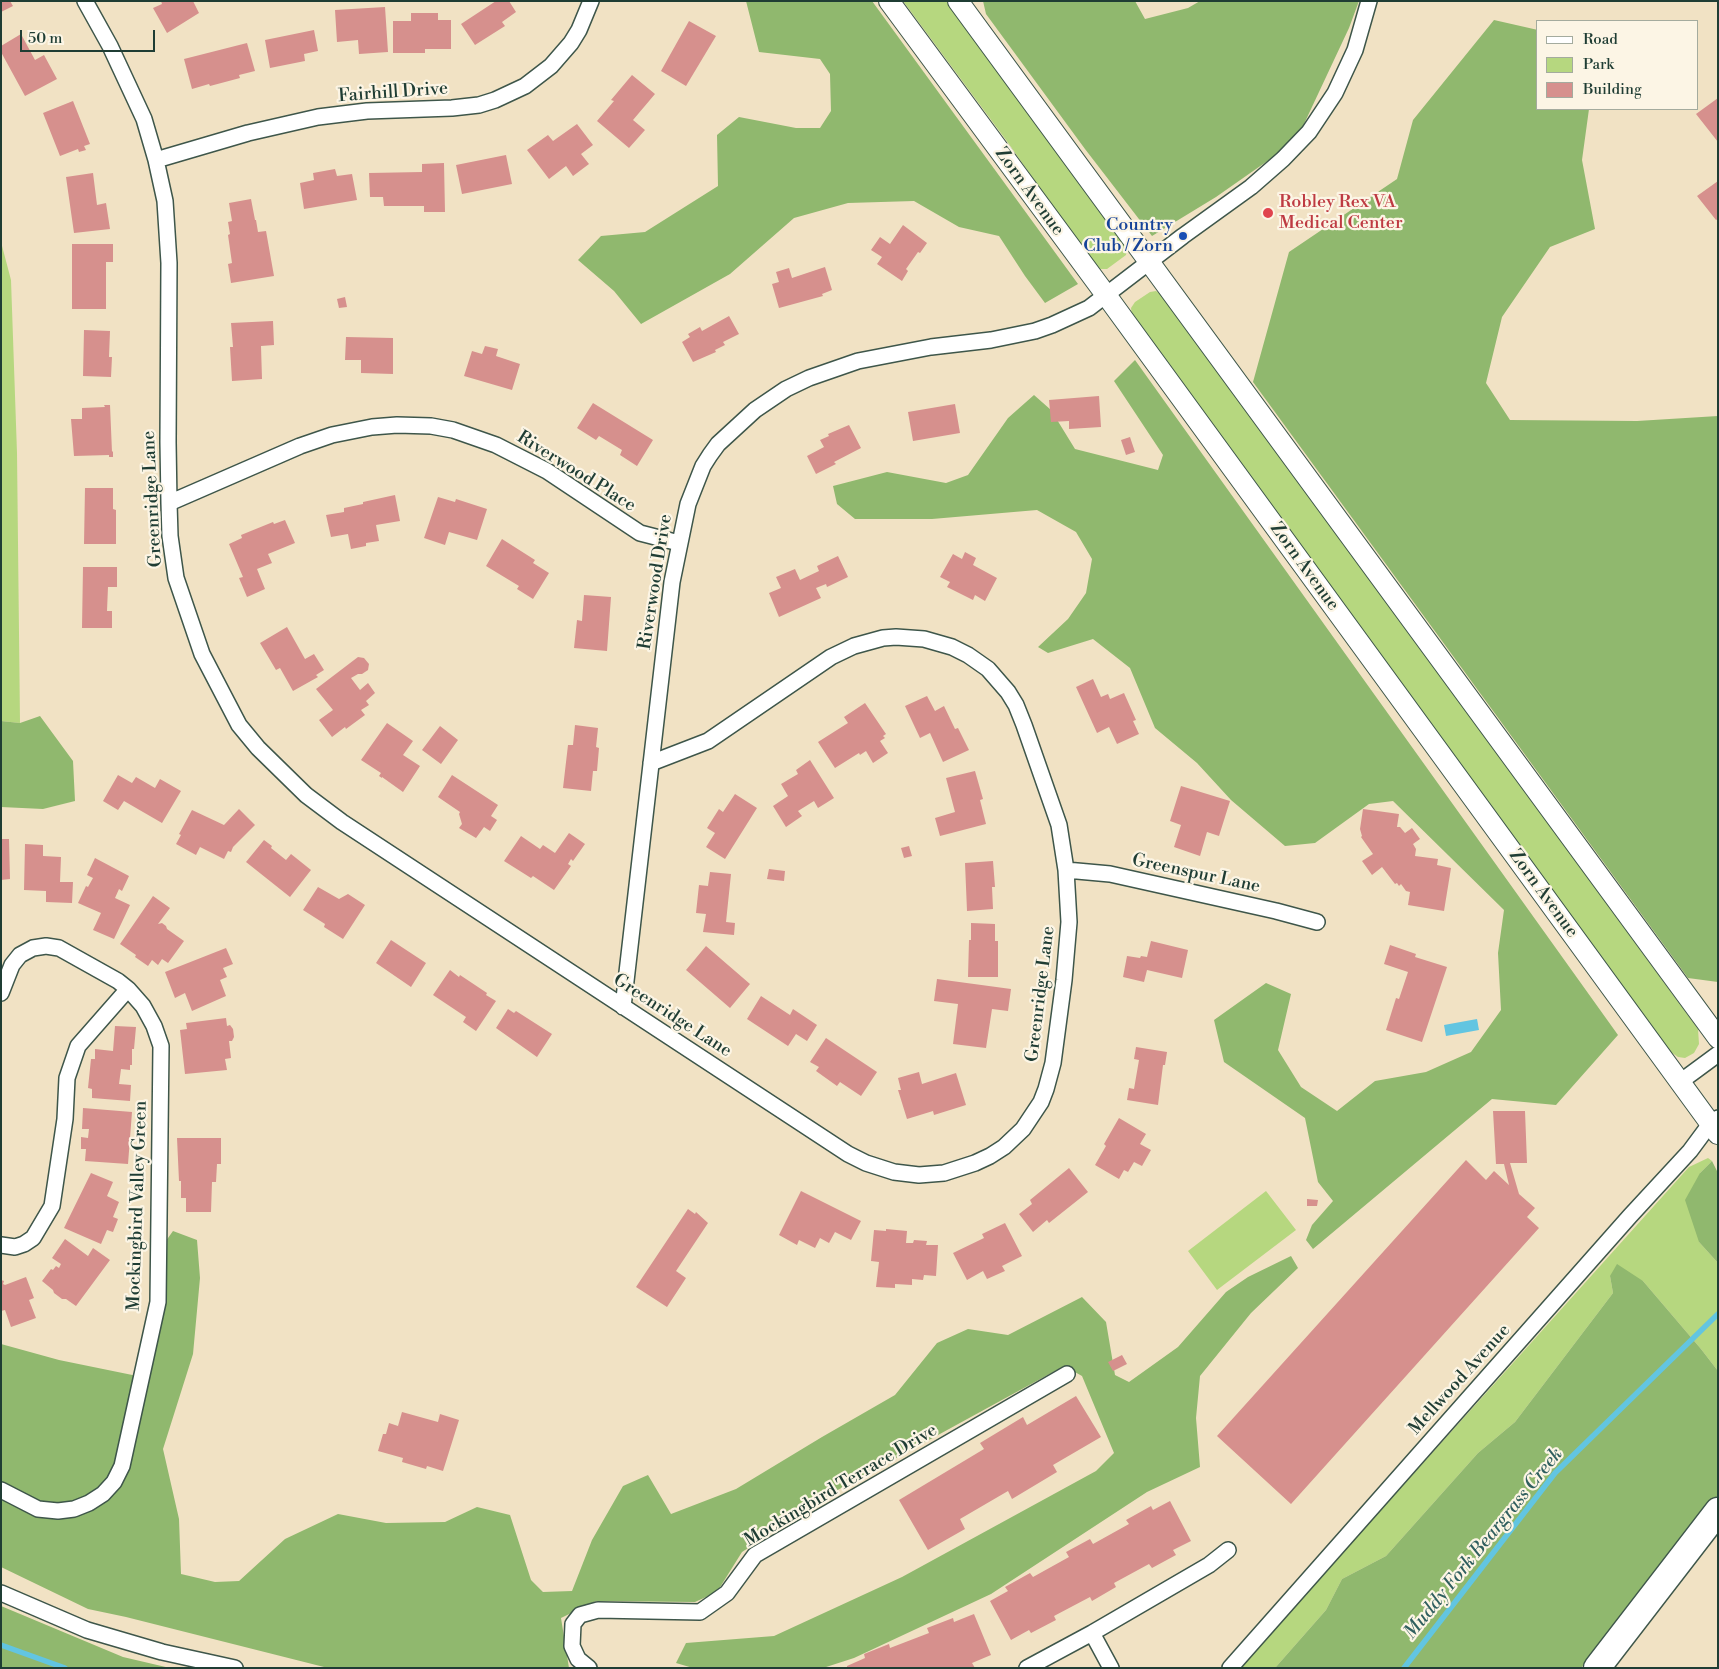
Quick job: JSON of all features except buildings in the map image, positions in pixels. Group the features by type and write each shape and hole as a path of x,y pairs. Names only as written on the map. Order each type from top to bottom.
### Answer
{"highway":[{"path":"1597,1668 1718,1511"}],"main road":[{"name":"Zorn Avenue","path":"889,1 1106,295 1680,1082 1715,1125"},
{"path":"958,1 1148,263 1718,1038"}],"street":[{"name":"Greenridge Lane","path":"85,1 126,78 144,119 165,201 169,263 169,503 170,536 176,578 202,654 239,725 258,748 306,795 342,822 866,1164 894,1172 919,1175 944,1173 960,1169 983,1159 1004,1147 1023,1129 1034,1114 1046,1089 1053,1063 1064,980 1069,922 1066,870 1059,825 1024,725 1016,705 999,680 988,669 968,654 938,642 924,639 882,638 854,646 832,657 708,741 651,763"},
{"name":"Fairhill Drive","path":"156,160 248,133 318,117 367,111 452,108 479,105 495,100 525,86 551,66 571,43 579,30 591,1"},
{"name":"Riverwood Drive","path":"623,1007 672,582 688,504 703,466 710,454 718,444 755,410 786,388 809,378 858,361 932,347 991,340 1034,331 1089,308 1251,187 1284,160 1309,132 1335,93 1355,50 1369,1"},
{"name":"Riverwood Place","path":"169,503 300,446 332,435 372,427 424,425 453,430 496,445 547,471 640,533 679,543"},
{"name":"Greenspur Lane","path":"1066,870 1110,874 1317,922"},
{"name":"Mockingbird Valley Green","path":"1,993 12,965 20,955 33,948 46,946 59,948 118,981 128,989 143,1006 154,1026 161,1046 158,1302 122,1466 114,1482 103,1494 89,1503 74,1509 58,1511 38,1509 1,1490"},
{"path":"1,1245 14,1247 24,1244 33,1238 52,1206 65,1118 67,1078 78,1046 128,989"},
{"path":"1680,1082 1718,1054"},
{"name":"Mellwood Avenue","path":"1230,1668 1630,1216 1715,1125"},
{"name":"Mockingbird Terrace Drive","path":"589,1668 578,1659 572,1646 573,1624 580,1615 598,1610 700,1612 727,1593 755,1555 1066,1374"},
{"path":"1027,1668 1092,1633 1209,1565 1228,1550"},
{"path":"1,1592 87,1630 162,1652 236,1668"},
{"path":"1092,1633 1111,1668"}],"green space":[{"path":"746,1 872,1 1078,284 1045,303 999,236 959,227 914,201 848,203 794,218 730,274 641,324 614,291 578,260 601,236 645,232 718,186 717,135 739,117 796,128 820,128 831,111 830,74 820,59 759,52"},
{"path":"903,1 949,1 1119,236 1127,249 1126,255 1107,269 1100,269 1093,263 1006,140"},
{"path":"983,1 1135,1 1145,19 1188,8 1200,1 1359,1 1349,28 1296,141 1216,197 1152,236 1085,149 986,14"},
{"path":"1494,20 1536,30 1536,110 1589,110 1582,160 1595,229 1550,247 1502,317 1486,383 1510,420 1637,421 1718,416 1718,982 1688,978 1253,382 1289,252 1397,179 1413,120"},
{"path":"1,242 11,280 17,453 20,723 1,721"},
{"path":"1156,291 1163,296 1263,432 1698,1029 1699,1044 1694,1053 1685,1058 1678,1057 1671,1052 1584,936 1132,315 1131,308 1135,302 1150,292"},
{"path":"1135,360 1618,1035 1556,1105 1492,1099 1313,1249 1306,1240 1312,1225 1333,1201 1318,1182 1305,1118 1224,1062 1214,1020 1266,983 1291,994 1278,1050 1301,1087 1337,1111 1375,1081 1426,1072 1471,1052 1501,1010 1498,953 1504,910 1393,801 1369,804 1315,843 1285,846 1231,800 1197,763 1155,728 1130,668 1093,639 1048,653 1038,647 1068,619 1086,593 1092,559 1076,532 1037,510 932,519 855,519 837,504 833,486 887,472 946,483 968,475 1008,418 1034,395 1051,410 1075,449 1158,470 1163,455 1114,381"},
{"path":"40,716 73,761 75,801 43,809 1,807 1,721 20,723"},
{"path":"1708,1158 1712,1161 1700,1173 1699,1242 1718,1263 1718,1371 1643,1281 1610,1276 1613,1293 1515,1422 1478,1453 1386,1556 1342,1579 1326,1610 1275,1668 1239,1668 1689,1167"},
{"path":"1712,1161 1718,1173 1718,1263 1699,1242 1685,1200 1700,1173"},
{"path":"1266,1191 1296,1230 1217,1290 1188,1251"},
{"path":"173,1231 197,1240 200,1278 193,1354 163,1449 179,1519 181,1574 215,1582 239,1581 285,1539 338,1514 386,1523 445,1522 477,1507 510,1515 531,1580 543,1592 572,1591 592,1540 623,1486 648,1475 671,1514 736,1489 895,1395 937,1343 968,1329 1008,1335 1082,1297 1106,1322 1115,1375 1129,1382 1178,1347 1226,1292 1248,1277 1291,1256 1298,1268 1251,1313 1200,1376 1196,1418 1200,1467 1147,1492 991,1594 854,1658 823,1668 693,1668 676,1663 686,1643 774,1636 902,1577 1096,1471 1114,1453 1082,1376 1064,1366 834,1492 742,1552 717,1592 695,1602 596,1601 561,1618 569,1668 328,1668 88,1609 1,1567 1,1344 59,1360 147,1378 155,1353 163,1245"},
{"path":"1617,1264 1643,1281 1718,1371 1718,1495 1581,1668 1275,1668 1326,1610 1342,1579 1386,1556 1478,1453 1515,1422 1613,1293 1610,1276"},
{"path":"1,1606 123,1657 170,1668 1,1668"}],"water":[{"path":"1477,1019 1479,1030 1446,1036 1444,1025"}],"waterway":[{"name":"Muddy Fork Beargrass Creek","path":"1404,1668 1555,1473 1718,1314"},
{"path":"1,1645 65,1668"}],"place":[{"name":"Robley Rex VA Medical Center","path":"1268,213"},
{"name":"Country Club / Zorn","path":"1183,236"}]}
